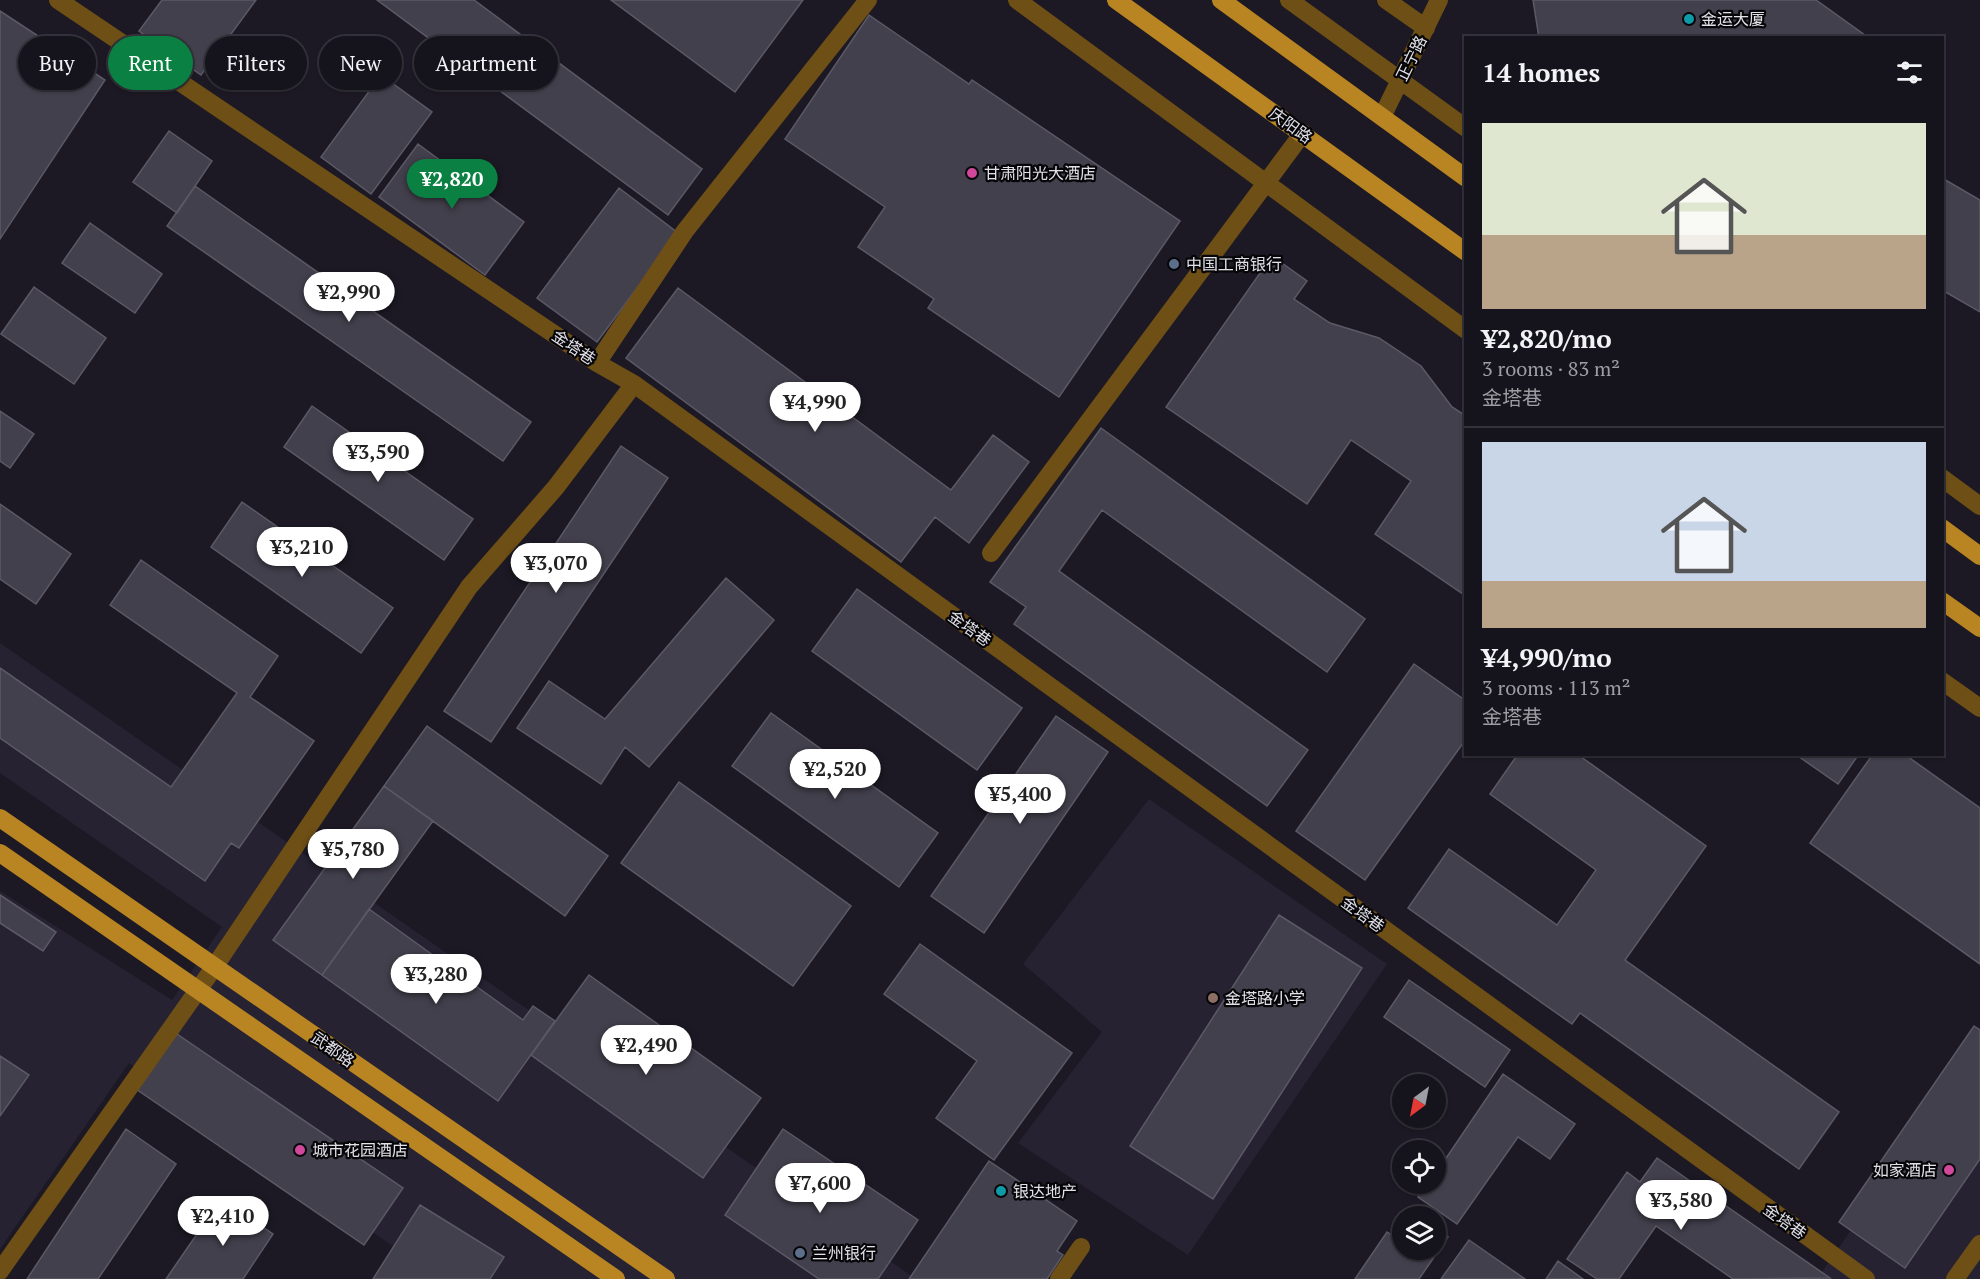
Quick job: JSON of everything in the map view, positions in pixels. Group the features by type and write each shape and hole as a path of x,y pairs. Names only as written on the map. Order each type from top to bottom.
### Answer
{"main road":[{"name":"庆阳路","path":"1116,0 1464,251"},
{"path":"1221,0 1464,177"},
{"path":"1944,529 1980,556"},
{"path":"1944,602 1980,628"},
{"name":"武都路","path":"0,818 214,966 647,1274 666,1279"},
{"name":"武都路","path":"0,853 616,1279"}],"street":[{"name":"金塔巷","path":"58,0 597,363 634,384 1866,1279"},
{"path":"597,363 685,231 868,0"},
{"path":"1017,0 1464,329"},
{"path":"1289,0 1464,127"},
{"path":"1386,0 1426,28"},
{"name":"正宁路","path":"1382,117 1439,0"},
{"path":"991,553 1303,133"},
{"path":"0,1270 198,990 469,587 556,487 634,384"},
{"path":"1944,479 1980,506"},
{"path":"1944,682 1980,708"},
{"path":"1955,1279 1980,1244"},
{"path":"1059,1279 1081,1247"}],"shaded area":[{"path":"0,643 916,1279 440,1279 129,1063 0,1249 0,891 172,1000 222,927 0,773"},
{"name":"金塔路小学","path":"1149,799 1387,964 1188,1255 1018,1143 1102,1032 1023,964"},
{"path":"1980,1045 1980,1279 1817,1279"}],"building":[{"path":"162,0 256,0 230,36 205,36 205,70 201,75 193,69 193,36 146,36 139,31"},
{"path":"377,0 474,0 523,36 426,36"},
{"path":"611,0 803,0 735,92"},
{"name":"金运大厦","path":"1533,0 1816,0 1866,36 1539,36"},
{"path":"0,11 38,36 18,36 18,90 96,90 96,74 105,80 0,239"},
{"name":"甘肃阳光大酒店","path":"869,15 969,84 972,80 1180,221 1059,397 928,308 934,299 858,247 885,207 785,139"},
{"path":"558,62 702,169 668,215 499,90 558,90"},
{"path":"370,90 402,90 432,112 371,194 321,157"},
{"path":"169,131 212,161 177,213 133,182"},
{"path":"418,144 524,222 485,275 379,197"},
{"path":"1944,179 1980,200 1980,312 1944,291"},
{"path":"195,186 531,422 503,461 167,226"},
{"path":"619,188 678,233 597,342 537,298"},
{"path":"90,223 162,274 135,313 62,263"},
{"path":"1272,256 1307,281 1294,299 1330,323 1379,338 1421,366 1452,407 1464,415 1464,595 1375,534 1411,481 1351,440 1307,504 1166,407"},
{"path":"34,287 106,338 74,384 1,334"},
{"path":"678,288 951,490 993,435 1029,462 969,543 935,517 901,562 626,358"},
{"path":"312,406 473,519 444,560 284,447"},
{"path":"0,411 34,434 10,468 0,461"},
{"path":"1101,428 1365,619 1327,672 1102,510 1059,571 1308,750 1267,806 1014,624 1026,607 990,582"},
{"path":"621,446 668,478 491,742 444,711"},
{"path":"242,502 393,608 361,653 211,547"},
{"path":"0,504 71,554 36,604 0,579"},
{"path":"141,560 278,656 250,697 314,741 239,848 231,843 205,881 0,738 0,668 171,787 237,693 110,605"},
{"path":"726,578 774,620 649,767 625,747 601,784 517,728 549,681 605,719"},
{"path":"857,589 1022,708 977,770 812,651"},
{"path":"1414,664 1464,700 1464,742 1365,880 1296,831"},
{"path":"771,713 938,833 899,887 732,766"},
{"path":"1056,716 1108,752 984,933 931,896"},
{"path":"427,726 608,856 565,916 384,786"},
{"path":"1517,756 1580,756 1706,846 1625,960 1839,1112 1799,1169 1580,1013 1572,1024 1408,908 1449,849 1557,925 1596,870 1490,794"},
{"path":"1798,756 1858,756 1838,784"},
{"path":"1872,756 1907,756 1980,808 1980,964 1810,843"},
{"path":"679,782 851,906 793,986 621,863"},
{"path":"384,786 433,821 322,975 273,940"},
{"path":"0,895 56,932 43,951 0,923"},
{"path":"369,909 523,1020 533,1006 555,1021 498,1101 322,975"},
{"path":"1279,915 1362,968 1213,1199 1130,1146"},
{"path":"920,944 1072,1053 994,1160 936,1118 977,1061 884,994"},
{"path":"589,975 761,1098 703,1178 531,1055"},
{"path":"1409,980 1510,1050 1485,1087 1384,1017"},
{"path":"1974,1026 1980,1030 1980,1159 1905,1268 1839,1222"},
{"path":"174,1032 403,1188 364,1245 136,1089"},
{"path":"0,1056 29,1075 0,1116"},
{"path":"1503,1074 1575,1124 1550,1159 1518,1137 1457,1224 1446,1216 1446,1206 1431,1206 1418,1197 1420,1194 1446,1194 1446,1158"},
{"path":"126,1129 176,1164 98,1279 27,1279"},
{"path":"783,1129 918,1220 878,1279 819,1279 725,1215"},
{"path":"1657,1158 1830,1278 1733,1279 1656,1226 1619,1279 1597,1279 1567,1259 1627,1172 1640,1182"},
{"name":"银达地产","path":"989,1161 1077,1221 1057,1251 1063,1255 1047,1279 909,1279"},
{"path":"221,1199 273,1234 243,1279 166,1279"},
{"path":"420,1205 504,1257 490,1279 373,1279"},
{"path":"1387,1232 1392,1235 1392,1260 1432,1260 1419,1279 1355,1279"},
{"path":"1469,1240 1525,1279 1441,1279"},
{"path":"1558,1261 1583,1279 1546,1279"}],"place":[{"name":"金运大厦","path":"1689,19"},
{"name":"甘肃阳光大酒店","path":"972,173"},
{"name":"中国工商银行","path":"1174,264"},
{"name":"金塔路小学","path":"1213,998"},
{"name":"城市花园酒店","path":"300,1150"},
{"name":"如家酒店","path":"1949,1170"},
{"name":"银达地产","path":"1001,1191"},
{"name":"兰州银行","path":"800,1253"}]}
